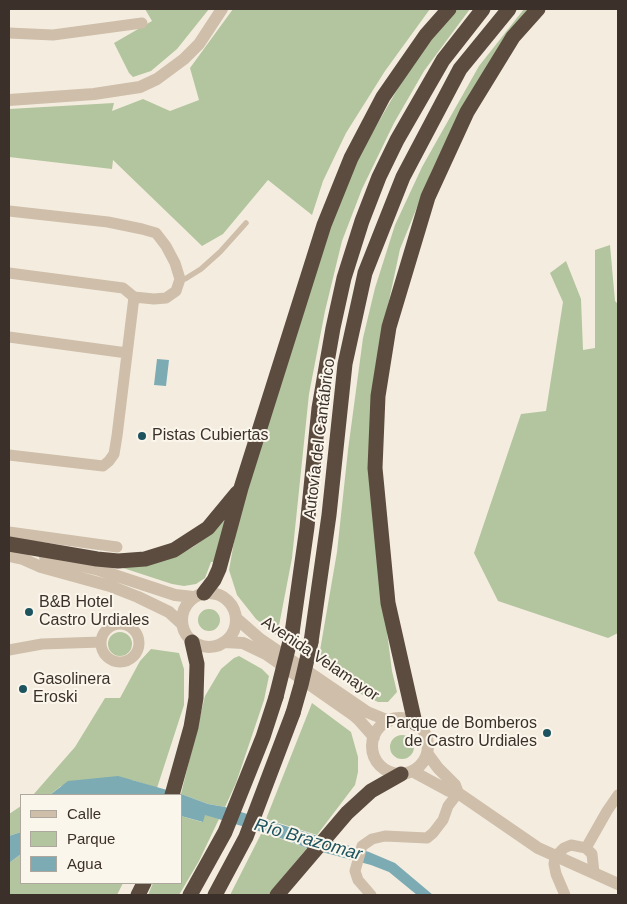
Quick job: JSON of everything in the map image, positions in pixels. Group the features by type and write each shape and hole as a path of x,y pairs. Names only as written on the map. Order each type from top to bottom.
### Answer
{"highway":[{"path":"199,595 214,580 219,568 241,488 324,225 351,158 383,98 426,35 449,9"},
{"name":"Autovía del Cantábrico","path":"190,895 225,832 264,737 276,697 292,633 307,527 320,408 333,328 344,278 362,221 379,177 397,140 443,60 483,9"},
{"name":"Autovía del Cantábrico","path":"215,895 246,837 293,713 301,685 311,642 330,516 346,364 365,273 403,177 460,69 509,9"},
{"path":"415,723 388,603 375,468 378,396 389,327 428,197 459,129 467,112 513,37 538,9"},
{"path":"9,544 97,559 118,561 144,559 174,550 208,528 241,488"},
{"path":"173,792 191,727 196,698 197,664 192,642"},
{"path":"277,895 347,813 371,791 407,773"}],"street":[{"path":"9,100 94,94 140,86 157,79 184,59 199,44 222,9"},
{"path":"9,33 53,35 142,23"},
{"path":"9,210 108,222 142,228 156,233 175,263 180,279 176,291 166,298 154,299 134,297 123,288 9,273"},
{"path":"9,454 103,466 109,461 114,454 134,297"},
{"path":"9,337 127,352"},
{"path":"9,532 117,547"},
{"path":"9,556 110,586 138,597 169,612 181,623 187,637 200,646 217,646 224,642 233,632 236,618 231,604 219,594 175,595 100,570 42,556 23,559"},
{"path":"181,623 184,609 199,595"},
{"name":"Avenida Velamayor","path":"236,618 260,639 366,712 390,721"},
{"path":"9,650 42,644 101,642"},
{"name":"Avenida Velamayor","path":"224,642 243,643 266,654 352,714 374,737"},
{"path":"407,773 419,767 427,753 428,744 426,735 415,723 406,719 398,719 390,721 378,730 374,737 373,745 376,760 387,770 407,773 458,793 520,836 555,856 618,884"},
{"path":"427,753 438,768 455,785 458,793"},
{"path":"371,895 358,880 355,871 362,846 372,839 385,836 427,838 444,820 448,806 458,793"},
{"path":"586,848 606,811 618,795"},
{"path":"565,895 554,864 555,856 564,848 572,845 586,848 592,854 594,873"}],"lane":[{"path":"180,279 185,279 201,269 220,252 246,223"}],"green space":[{"path":"145,9 209,9 177,49 151,71 133,77 129,73 114,43 152,21"},
{"path":"233,9 430,9 385,71 346,133 323,181 312,215 268,180 223,234 202,246 113,160 112,169 9,157 9,109 114,103 112,111 143,99 170,111 199,100 190,68"},
{"path":"454,9 470,9 424,71 394,123 362,189 342,241 325,311 309,394 292,558 277,636 256,619 237,595 229,570 238,519 317,258 360,154 412,64"},
{"path":"524,9 532,9 456,121 433,168 400,249 378,352 387,632 397,692 388,702 378,702 361,694 318,662 337,552 363,338 375,288 395,225 422,167 479,66"},
{"path":"610,245 615,301 618,304 618,633 608,638 498,601 474,553 521,414 546,411 563,302 550,273 566,261 581,299 583,350 595,348 595,250"},
{"path":"226,518 215,562 211,562 205,578 196,584 184,586 172,584 120,567 176,556 207,537"},
{"path":"209,609 217,612 220,620 217,628 209,631 201,628 198,620 201,612"},
{"path":"120,632 128,636 132,644 128,652 120,656 112,652 108,644 112,636"},
{"path":"151,649 179,653 184,669 184,705 157,788 132,780 61,786 51,794 34,794 75,747 105,698 120,698 140,661"},
{"path":"239,656 262,669 269,676 264,700 236,783 225,807 208,804 181,794 205,696 221,669"},
{"path":"312,703 351,732 358,757 358,772 355,785 317,835 266,819"},
{"path":"402,735 411,738 414,747 411,756 402,759 393,756 390,747 393,738"},
{"path":"20,807 20,832 9,836 9,814"},
{"path":"204,814 219,819 199,861 179,895 148,895 153,884 182,884 182,816 202,822"},
{"path":"262,832 307,848 268,895 230,895"},
{"path":"20,855 20,884 122,884 117,895 9,895 9,863"}],"water":[{"path":"157,359 169,360 166,386 154,385"},
{"path":"118,776 181,794 51,794 68,781"},
{"name":"Río Brazomar","path":"182,794 208,804 225,807 369,852 395,863 433,895 417,895 389,872 371,865 307,848 275,836 205,815 203,822 182,816"},
{"path":"20,832 20,855 9,863 9,836"}],"place":[{"name":"Pistas Cubiertas","path":"142,436"},
{"name":"B&B Hotel Castro Urdiales","path":"29,612"},
{"name":"Gasolinera Eroski","path":"23,689"},
{"name":"Parque de Bomberos de Castro Urdiales","path":"547,733"}]}
